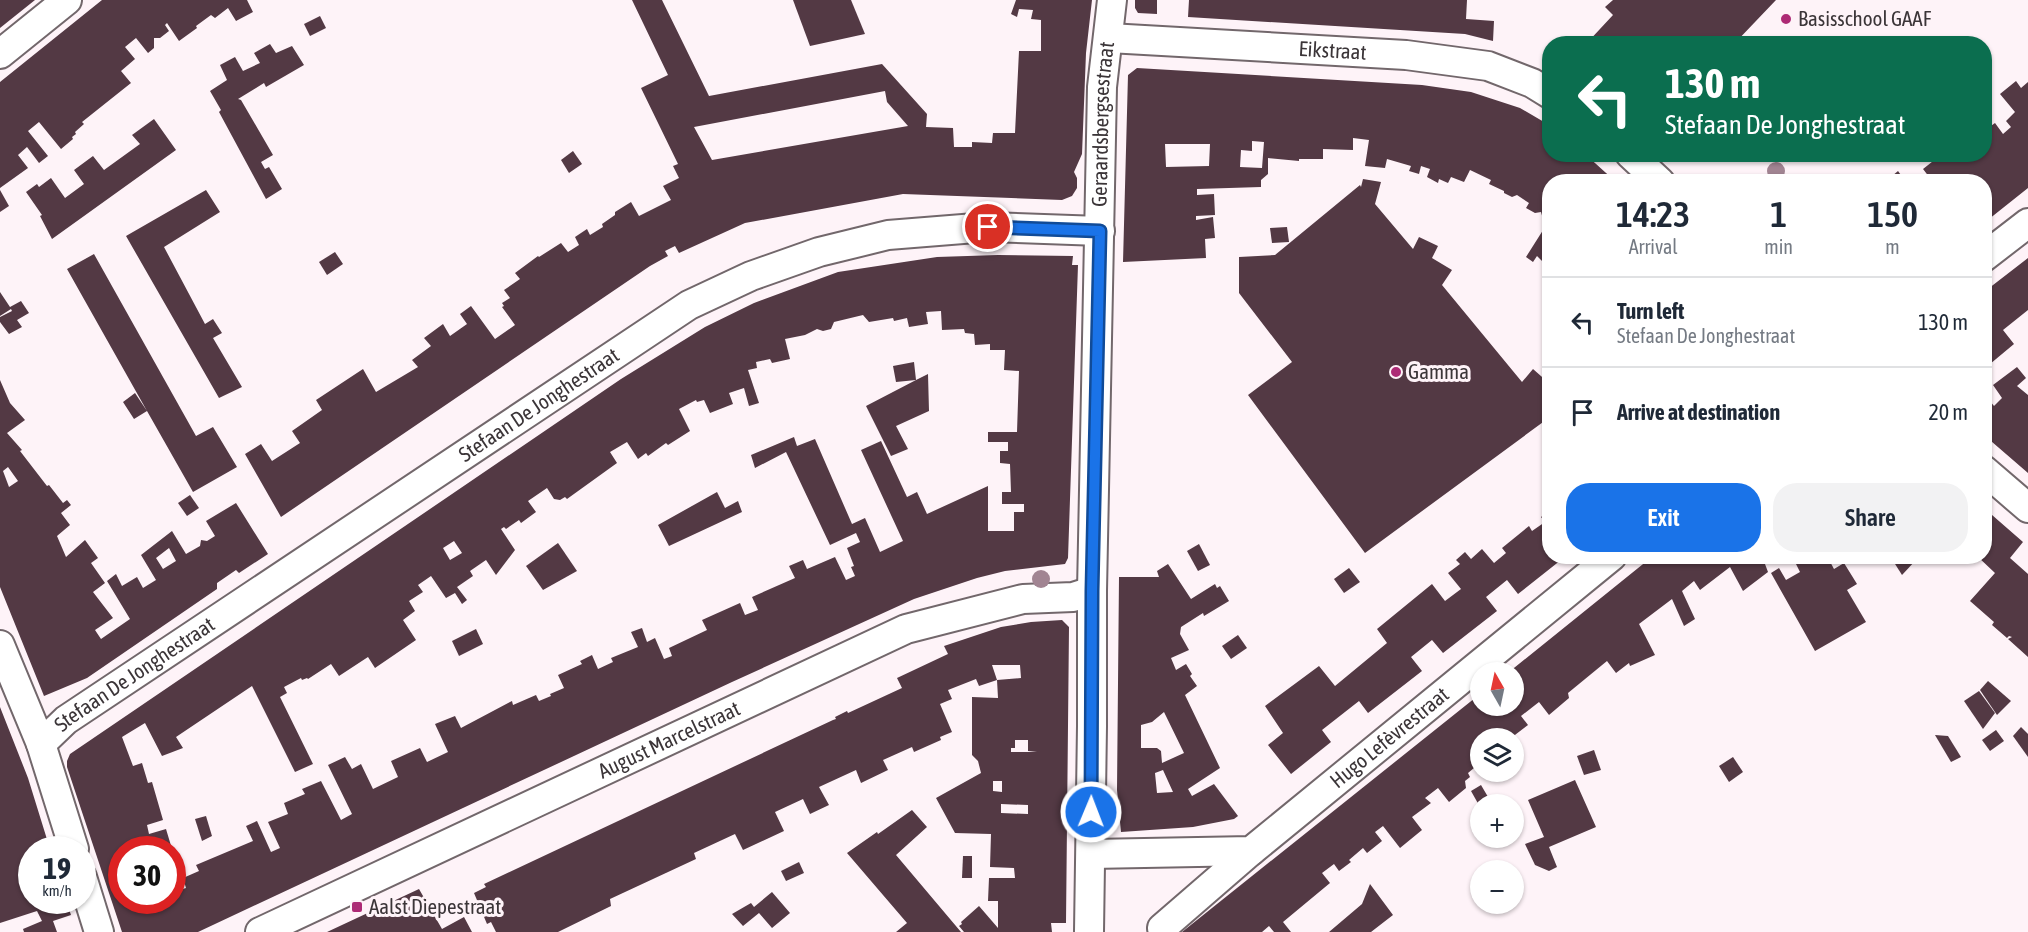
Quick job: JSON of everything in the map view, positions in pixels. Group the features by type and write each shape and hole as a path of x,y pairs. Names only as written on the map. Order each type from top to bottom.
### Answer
{"street":[{"path":"0,54 66,0"},
{"name":"Geraardsbergsestraat","path":"1089,932 1092,591 1102,87 1112,0"},
{"name":"Eikstraat","path":"1109,38 1406,55 1488,66 1533,83 1542,89"},
{"path":"1639,162 1651,174"},
{"path":"1992,251 2028,223"},
{"name":"Stefaan De Jonghestraat","path":"41,744 76,714 689,304 752,276 819,252 888,235 988,227 1100,231"},
{"path":"1992,477 2028,508"},
{"name":"Hugo Lefèvrestraat","path":"1162,928 1251,851 1602,564"},
{"name":"August Marcelstraat","path":"260,932 906,629 1023,599 1073,597 1092,591"},
{"path":"0,645 41,744 70,836"},
{"path":"1091,854 1251,851"},
{"path":"93,914 99,932"}],"building":[{"path":"0,0 35,0 0,28"},
{"path":"102,0 247,0 253,12 236,21 228,8 215,18 211,15 179,41 167,23 165,25 169,31 160,38 154,38 154,48 148,53 136,38 125,47 135,59 121,71 131,83 82,122 84,124 75,132 73,139 61,149 39,122 28,131 48,156 39,163 27,147 18,155 28,168 0,188 0,82"},
{"path":"632,0 662,0 709,96 882,64 927,114 926,127 953,128 954,147 972,147 972,142 992,143 993,133 1015,133 1019,51 1041,51 1041,20 1031,19 1033,10 1019,9 1017,17 1011,14 1016,0 1092,0 1086,53 1082,154 1074,172 1077,178 1077,188 1072,196 1062,200 903,194 745,223 679,253 675,246 665,251 668,256 281,517 245,454 261,444 272,461 300,443 292,431 322,410 316,400 363,369 376,392 418,367 412,360 431,346 424,338 443,324 450,336 467,324 460,314 471,306 495,339 515,325 502,307 504,306 502,303 510,298 504,290 520,279 515,273 561,243 568,252 579,245 575,237 587,229 590,235 603,227 602,224 615,215 615,212 631,202 639,216 671,200 663,186 679,178 673,166 678,164 641,88 668,75","holes":["885,91 887,102 908,126 712,160 694,127"]},
{"path":"793,0 851,0 865,34 810,46"},
{"path":"1135,0 1157,0 1157,14 1138,13"},
{"path":"1189,0 1467,0 1466,19 1494,21 1493,41 1465,34 1188,17"},
{"path":"1613,0 1776,0 1742,36 1593,36 1613,15 1605,7"},
{"path":"320,16 326,28 310,36 304,24"},
{"path":"270,44 276,53 292,46 304,65 266,87 264,83 238,99 241,100 273,155 261,162 265,169 269,167 282,189 266,199 210,91 227,80 220,65 235,57 243,71 260,63 254,53"},
{"path":"1137,68 1422,85 1471,92 1520,108 1542,121 1542,162 1594,162 1607,174 1542,174 1542,216 1541,212 1535,213 1526,208 1529,203 1517,195 1512,197 1504,193 1489,184 1491,180 1470,170 1464,182 1451,177 1448,183 1439,179 1438,183 1427,177 1430,169 1421,166 1419,174 1409,171 1411,166 1387,159 1385,168 1365,166 1369,140 1353,138 1353,150 1323,149 1323,159 1299,159 1299,161 1268,158 1268,174 1261,180 1261,187 1197,189 1197,195 1214,194 1215,215 1196,216 1196,220 1213,217 1215,238 1205,239 1206,258 1123,262 1128,75","holes":["1252,141 1264,142 1262,168 1240,167 1241,150 1252,151","1165,144 1210,144 1209,166 1166,167"]},
{"path":"2016,81 2021,88 2028,82 2028,188 1992,217 1992,174 1927,174 1923,169 1932,162 1992,162 1992,125 1995,123 2003,134 2011,127 2006,121 2015,112 2000,94"},
{"path":"154,119 176,150 52,239 40,216 42,215 26,192 37,184 39,187 51,178 65,198 84,184 74,170 93,156 104,170 140,144 132,135"},
{"path":"573,151 582,164 569,173 561,160"},
{"name":"Gamma","path":"1363,179 1381,182 1375,204 1413,249 1419,237 1438,246 1432,258 1452,270 1442,285 1522,382 1533,369 1542,377 1542,423 1365,553 1248,395 1292,362 1239,293 1239,257 1275,255 1360,185 1361,187"},
{"path":"0,190 9,206 0,212"},
{"path":"206,190 220,212 164,247 205,324 213,319 222,333 213,338 242,387 219,398 126,236"},
{"path":"1287,227 1289,242 1272,243 1270,228"},
{"path":"1542,232 1542,261 1537,256 1533,262 1526,257"},
{"path":"335,252 343,264 327,275 319,262"},
{"path":"94,254 196,436 213,427 237,467 193,492 67,269"},
{"path":"1073,256 1072,265 1078,265 1068,558 1065,564 1005,571 914,599 198,932 122,932 116,914 186,914 186,877 199,871 196,865 253,841 246,826 257,821 271,852 280,848 268,822 288,814 284,803 305,794 302,789 321,781 341,820 352,814 328,765 345,757 352,769 361,764 373,789 398,777 391,761 420,748 427,762 448,752 435,724 455,716 461,728 512,701 513,705 536,695 539,701 551,696 550,694 564,688 558,675 582,664 580,661 592,655 598,669 613,662 611,658 638,647 631,632 642,628 647,642 655,638 664,659 672,656 669,648 707,630 702,620 740,603 745,615 758,610 752,597 795,578 789,566 803,560 807,569 835,557 846,580 855,576 847,548 860,542 856,533 830,545 786,452 755,468 751,455 794,437 797,446 815,439 852,524 865,518 880,552 903,541 861,450 881,441 907,497 917,492 927,514 988,486 988,531 1014,531 1014,512 1024,512 1024,504 1002,504 1002,492 1011,492 1010,464 1000,463 1000,451 1008,451 1008,442 988,442 988,432 1017,432 1019,371 1004,370 1005,350 990,350 990,344 975,345 974,334 965,333 964,329 942,330 941,311 926,312 928,324 909,327 907,318 869,322 863,315 834,322 831,329 823,331 817,329 805,335 785,339 790,359 772,363 770,359 756,362 757,368 748,370 759,403 749,406 744,388 729,393 733,404 710,413 704,400 697,402 696,400 679,409 690,431 668,445 666,443 648,456 646,453 638,459 627,442 610,452 617,463 567,499 565,497 560,500 554,499 547,488 528,501 536,512 521,523 519,520 506,529 504,527 501,529 515,550 496,575 486,560 470,571 473,576 457,587 467,600 462,604 455,593 446,598 431,576 418,585 423,592 409,601 415,611 403,620 416,640 375,668 368,657 339,676 331,664 308,679 302,680 301,678 284,687 287,693 280,697 313,764 295,772 252,686 176,737 183,748 162,756 145,723 122,737 133,766 142,763 148,783 152,782 163,820 147,825 149,834 166,829 168,836 108,836 108,890 96,854 96,836 90,836 67,767 70,754 621,379 705,327 754,303 838,272 937,257","holes":["454,541 462,553 450,560 443,548"]},
{"path":"2028,258 2028,310 2003,330 2014,344 1992,362 1992,286"},
{"path":"0,292 10,307 21,301 29,313 17,320 22,327 9,334 0,322 0,317 12,311 11,309 0,316"},
{"path":"914,362 916,380 896,382 893,366"},
{"path":"2017,367 2026,378 2017,386 2028,395 2028,473 1992,442 1992,404 1994,406 2002,398 1993,385"},
{"path":"928,374 929,411 896,426 908,449 891,456 866,406"},
{"path":"0,380 10,403 25,420 7,433 47,486 49,485 63,503 67,500 71,505 61,513 70,525 57,536 66,557 85,540 98,558 91,563 105,583 93,592 113,618 95,630 101,639 130,619 107,581 116,574 122,586 137,577 143,588 156,580 141,555 172,531 186,554 200,546 201,540 207,541 215,536 206,521 236,503 268,554 239,573 236,570 217,583 217,589 87,678 44,696 0,587","holes":["8,467 18,481 9,487 3,471","169,548 176,561 163,569 156,558"]},
{"path":"135,393 147,411 134,419 123,402"},
{"path":"717,492 725,508 738,501 742,512 669,546 658,525"},
{"path":"190,495 199,508 187,516 178,503"},
{"path":"1992,515 2023,542 2010,558 2028,574 2028,657 2008,639 2012,637 2007,638 1992,625 1994,622 1970,601 1995,573 1985,564 1992,564"},
{"path":"1542,524 1542,564 1556,564 1518,594 1507,580 1486,597 1497,611 1443,653 1432,640 1411,657 1422,671 1368,713 1359,701 1322,730 1331,742 1291,774 1268,745 1283,733 1265,706 1319,666 1335,686 1387,643 1377,629 1432,584 1445,601 1461,589 1448,573 1460,564 1456,560 1465,552 1471,559 1482,549 1494,563 1506,553 1502,548 1529,526 1532,531"},
{"path":"558,543 577,571 543,590 526,566"},
{"path":"1199,544 1210,565 1198,571 1187,551"},
{"path":"1168,564 1191,599 1215,584 1217,588 1220,586 1229,601 1204,616 1203,613 1181,627 1180,634 1189,650 1171,658 1176,670 1186,664 1192,674 1190,676 1197,686 1185,695 1220,768 1188,789 1192,796 1214,784 1238,816 1234,819 1193,827 1121,832 1117,790 1119,577 1159,577 1157,571","holes":["1164,712 1184,753 1162,763 1161,751 1157,748 1141,748 1141,725 1152,722","1163,770 1173,792 1157,793 1155,773"]},
{"path":"1643,564 1765,564 1768,572 1743,591 1730,567 1700,590 1694,581 1682,591 1695,619 1684,626 1672,599 1639,624 1655,655 1630,666 1629,663 1616,673 1607,661 1568,693 1569,698 1549,715 1539,702 1524,714 1524,662 1521,662"},
{"path":"1796,564 1831,564 1834,569 1845,564 1857,584 1847,590 1866,622 1815,651 1771,573 1779,568 1786,580 1800,572"},
{"path":"1895,564 1912,564 1902,575"},
{"path":"1349,568 1360,582 1344,593 1334,579"},
{"path":"1062,620 1069,627 1066,923 1051,923 1052,932 964,932 959,926 979,906 998,928 998,901 988,901 989,878 1015,878 1014,868 990,867 991,834 955,833 936,798 981,773 978,761 972,755 972,697 998,698 997,680 979,686 976,679 948,690 952,699 940,704 952,732 940,737 941,740 914,752 912,747 883,760 888,770 861,783 856,770 819,787 829,805 810,814 803,799 775,812 784,831 743,850 735,834 694,853 696,859 610,899 611,906 558,932 496,932 491,922 487,924 474,893 486,887 484,884 836,719 835,717 847,711 848,713 902,688 897,678 948,654 944,646 1001,627","holes":["992,665 1020,665 1021,678 997,680","1015,740 1028,740 1028,751 1037,752 1011,752 1011,748 1015,748","993,781 1002,781 1002,792 993,791","1001,804 1028,805 1028,814 1001,813"]},
{"path":"476,629 483,644 459,656 452,641"},
{"path":"1238,635 1247,648 1231,659 1222,646"},
{"path":"1988,681 2011,701 1997,715 1980,690"},
{"path":"1979,691 1995,713 1983,729 1964,701"},
{"path":"1470,702 1470,716 1521,716 1528,725 1524,728 1470,728 1470,771 1468,773 1470,777 1465,781 1466,788 1449,802 1438,788 1425,798 1431,803 1412,817 1422,830 1400,848 1383,826 1375,832 1382,841 1367,853 1363,848 1349,860 1351,862 1339,871 1334,864 1322,873 1330,883 1283,922 1291,932 1274,932 1269,926 1262,932 1182,932"},
{"path":"0,707 28,778 46,836 18,836 18,914 28,914 0,923"},
{"path":"2021,727 2028,734 2028,757 2013,736"},
{"path":"1996,730 2004,741 1990,751 1982,740"},
{"path":"1935,735 1948,736 1961,757 1951,762"},
{"path":"1594,750 1601,770 1584,775 1577,756"},
{"path":"1733,757 1743,772 1729,782 1719,766"},
{"path":"1575,780 1596,827 1549,847 1557,867 1549,871 1535,865 1525,844 1544,837 1528,800"},
{"path":"1481,785 1486,794 1473,794 1471,791"},
{"path":"912,810 927,827 896,855 961,932 896,932 907,923 847,853"},
{"path":"206,816 212,836 202,841 195,819"},
{"path":"963,856 972,856 972,878 962,878"},
{"path":"799,862 804,873 786,881 781,871"},
{"path":"1370,884 1393,915 1371,932 1329,932 1362,904"},
{"path":"419,889 442,929 464,917 472,932 327,932"},
{"path":"772,892 790,913 772,928 759,913 743,926 732,914 751,903 754,907"},
{"path":"38,914 71,915 53,921 57,932 24,932 23,929 42,921"}],"place":[{"name":"Basisschool GAAF","path":"1786,19"},
{"name":"Gamma","path":"1396,372"},
{"name":"Aalst Diepestraat","path":"357,907"}],"route":[{"path":"988,227 1100,231 1092,591 1091,812"}]}
